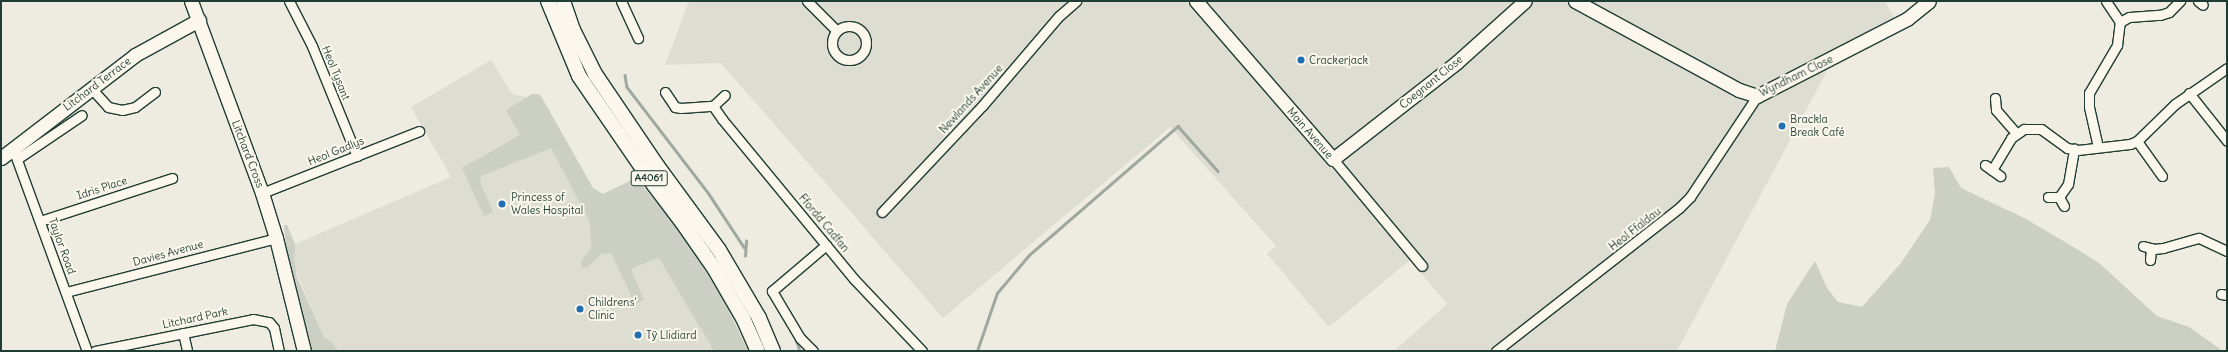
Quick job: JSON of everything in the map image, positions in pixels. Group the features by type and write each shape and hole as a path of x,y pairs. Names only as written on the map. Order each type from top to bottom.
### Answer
{"main road":[{"name":"A4061","path":"548,1 579,76 654,185 714,268 743,318 758,351"},
{"name":"A4061","path":"563,1 573,30 594,74 658,167 719,250 759,318 773,351"}],"street":[{"name":"Litchard Cross","path":"191,1 262,193 276,238 304,351"},
{"name":"Heol Tysant","path":"289,1 312,46 357,156"},
{"path":"622,1 638,38"},
{"path":"807,1 837,31"},
{"name":"Newlands Avenue","path":"882,212 982,106 1059,16 1076,1"},
{"name":"Main Avenue","path":"1196,1 1333,159 1422,266"},
{"name":"Coegnant Close","path":"1333,159 1457,62 1526,1"},
{"name":"Wyndham Close","path":"1575,1 1740,90 1757,96 1906,19 1929,1"},
{"path":"2098,147 2089,107 2089,93 2117,45 2120,22 2106,1"},
{"path":"2120,22 2129,17 2160,15 2169,12 2180,1"},
{"name":"Litchard Terrace","path":"1,158 15,154 90,88 135,55 199,20"},
{"path":"2000,176 1988,167 2016,133 2024,129 2041,129 2067,148 2074,149 2130,144 2137,141 2175,104 2189,93 2227,68"},
{"path":"90,88 108,107 122,110 135,107 155,92"},
{"path":"665,92 675,106 680,108 713,106 725,95"},
{"path":"2189,93 2226,137"},
{"name":"Heol Ffaldau","path":"1496,351 1679,208 1690,197 1757,96"},
{"path":"1995,98 1996,110 2016,133"},
{"name":"Ffordd Cadfan","path":"713,106 722,119 854,279 922,351"},
{"path":"15,154 82,115"},
{"name":"Heol Gadlys","path":"262,193 419,131"},
{"path":"2137,141 2159,173 2149,174"},
{"path":"2059,197 2068,184 2074,149"},
{"name":"Taylor Road","path":"15,154 87,351"},
{"name":"Idris Place","path":"40,221 172,178"},
{"path":"2048,197 2059,197"},
{"path":"2059,197 2064,206"},
{"name":"Davies Avenue","path":"66,292 276,238"},
{"path":"2150,260 2147,247 2163,248 2199,238 2227,251"},
{"path":"813,351 800,338 772,291 826,245"},
{"name":"Litchard Park","path":"95,351 260,319 269,322 274,328 279,351"},
{"path":"183,333 187,351"}],"shaded area":[{"path":"689,1 1885,1 1901,30 1828,69 1677,351 1394,351 1447,304 1410,260 1329,327 1267,254 1276,246 1170,127 943,318 721,63 665,65"},
{"name":"Princess of Wales Hospital","path":"491,60 512,94 526,97 591,191 668,259 717,351 330,351 286,248 451,177 411,107"},
{"path":"532,94 538,94 541,96 593,188 603,194 636,178 676,225 724,300 748,351 714,351 659,258 634,267 631,270 644,300 635,304 612,255 609,253 601,254 587,268 582,267 581,262 591,248 590,222 551,148 481,176 480,182 493,212 484,216 462,168 520,135 506,110"},
{"path":"1949,167 1961,188 2024,218 2067,243 2099,263 2157,316 2189,327 2223,351 1775,351 1787,304 1815,261 1827,288 1838,302 1862,307 1901,263 1930,220 1935,193 1933,168"},
{"path":"284,225 287,225 295,244 294,260 297,277 324,337 332,343 338,351 312,351 296,293 286,248"}],"waterway":[{"path":"625,75 627,87 709,194 744,247"},
{"path":"977,351 997,293 1029,255 1178,126 1218,171"},
{"path":"745,256 746,241"},
{"path":"796,339 800,351"}],"place":[{"name":"Crackerjack","path":"1301,60"},
{"name":"Brackla Break Café","path":"1782,126"},
{"name":"Princess of Wales Hospital","path":"502,204"},
{"name":"Childrens' Clinic","path":"580,309"},
{"name":"Tŷ Llidiard","path":"638,335"}]}
